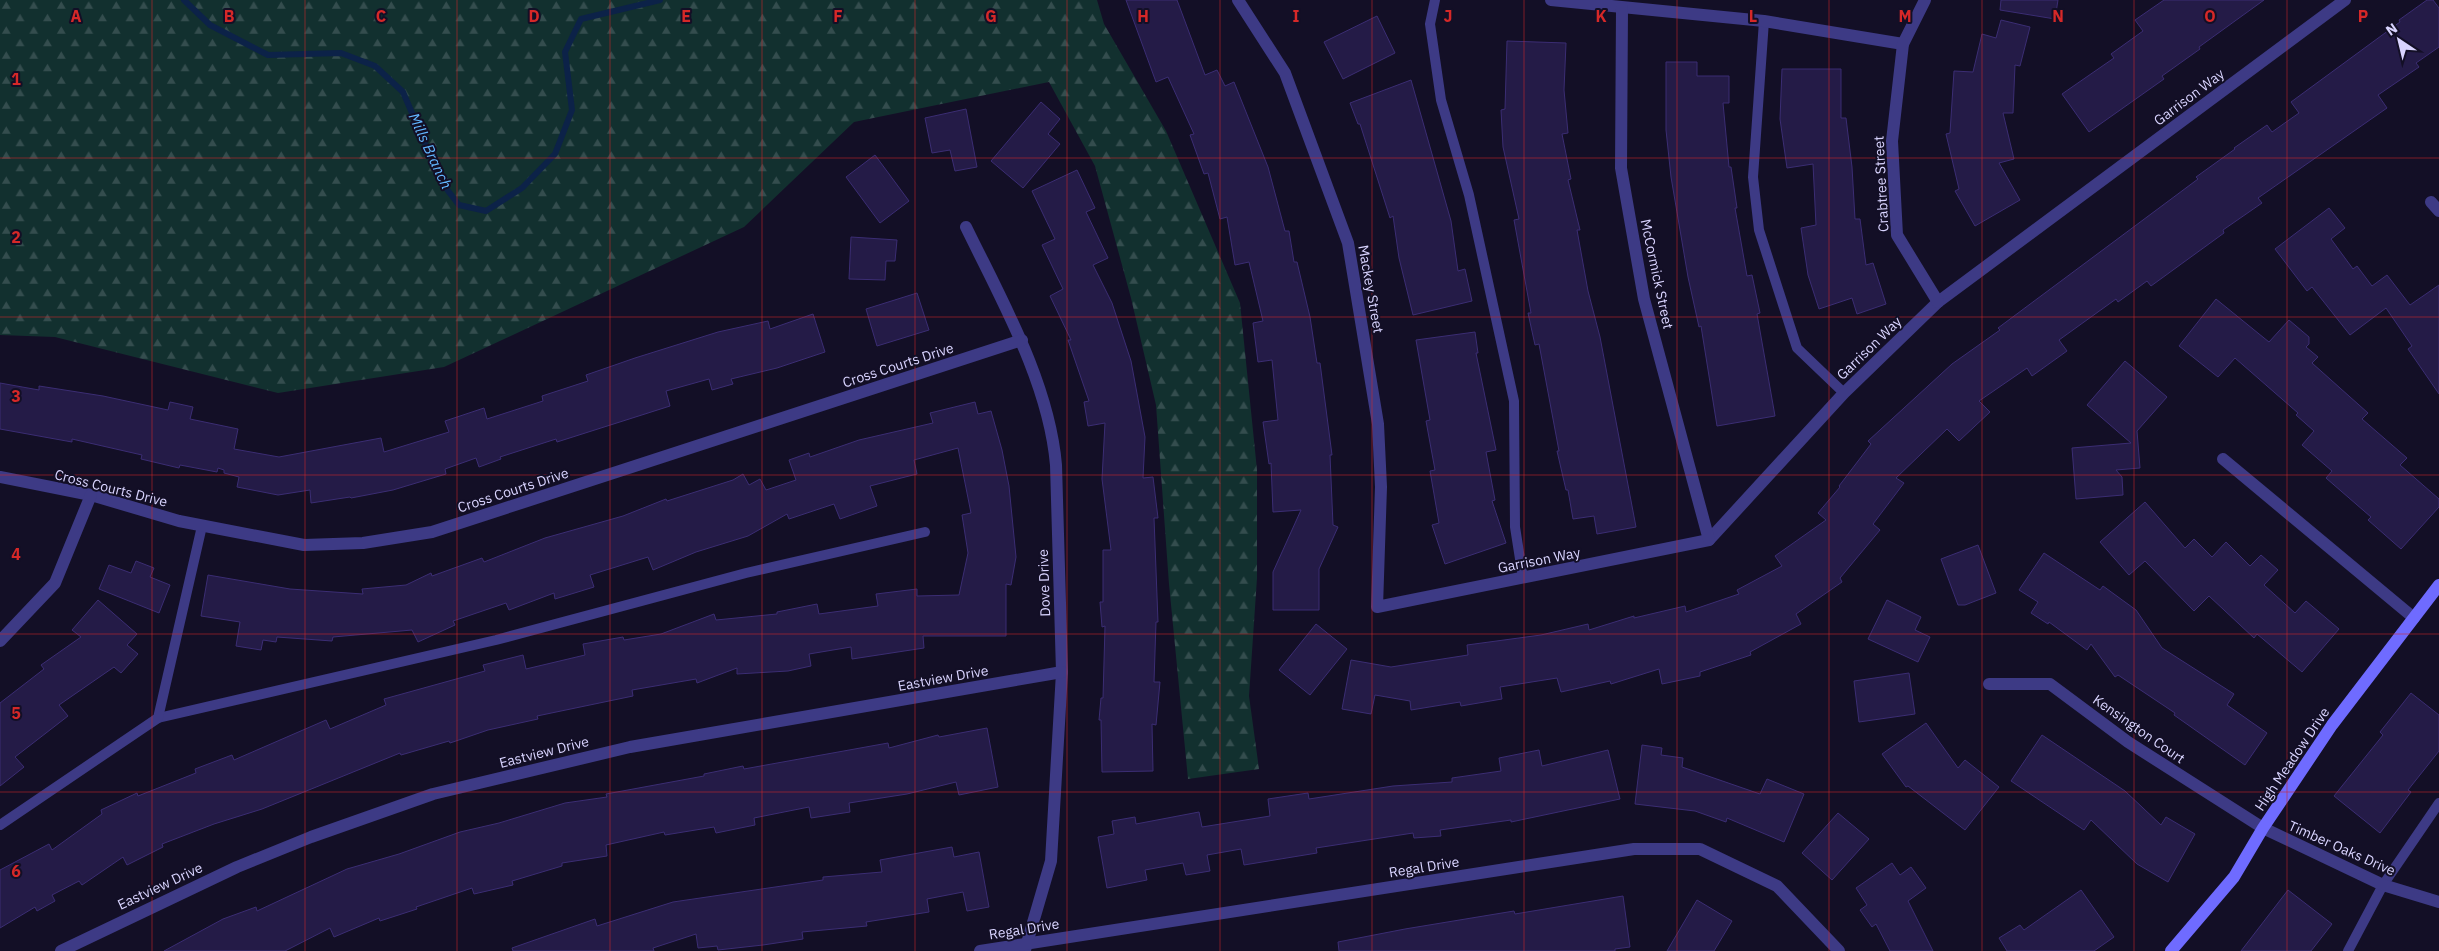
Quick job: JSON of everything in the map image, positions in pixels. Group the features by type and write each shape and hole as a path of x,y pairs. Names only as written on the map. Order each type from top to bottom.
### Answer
{"street":[{"name":"Mackey Street","path":"1238,0 1285,73 1348,243 1378,424 1381,487 1377,607"},
{"path":"1551,0 1764,22 1903,44"},
{"name":"Crabtree Street","path":"1924,0 1903,44 1892,141 1897,234 1938,302"},
{"name":"Garrison Way","path":"1377,607 1709,540 1844,393 1938,302 2345,0"},
{"name":"McCormick Street","path":"1622,8 1621,168 1644,299 1709,540"},
{"name":"Dove Drive","path":"966,228 1022,340 1054,436 1062,672 1051,862 1026,948"},
{"name":"Cross Courts Drive","path":"0,477 91,495 202,526 304,545 364,543 432,532 1022,340"},
{"path":"2223,459 2414,618"},
{"path":"2,635 55,583 91,495"},
{"name":"High Meadow Drive","path":"2171,951 2234,877 2263,828 2332,725 2439,585"},
{"name":"Eastview Drive","path":"61,951 237,867 311,837 433,794 630,747 1062,672"},
{"name":"Kensington Court","path":"1989,684 2050,684 2128,742 2263,828"},
{"name":"Timber Oaks Drive","path":"2263,828 2383,885 2439,902"},
{"name":"Regal Drive","path":"980,951 1026,948 1634,849 1700,849 1777,886 1839,951"}],"lane":[{"path":"1435,0 1430,24 1441,100 1469,196 1514,400 1515,527 1523,578"},
{"path":"1764,22 1753,177 1759,230 1797,348 1844,393"},
{"path":"158,718 202,526"},
{"path":"0,825 158,718 496,640 746,573 925,532"},
{"path":"2348,951 2383,885 2439,803"}],"green space":[{"path":"0,0 1097,0 1104,24 1166,131 1240,303 1257,470 1257,578 1249,696 1259,769 1188,779 1169,584 1156,405 1131,298 1095,166 1049,82 854,122 744,227 444,367 278,393 55,337 0,335"}],"building":[{"path":"1126,0 1177,0 1205,75 1217,70 1225,86 1234,82 1268,167 1285,231 1289,231 1294,262 1297,262 1310,317 1317,363 1320,363 1332,455 1330,455 1333,525 1338,527 1319,569 1319,610 1273,610 1273,572 1301,510 1273,512 1271,463 1269,464 1263,422 1278,420 1272,360 1258,362 1253,323 1263,321 1249,262 1235,265 1227,217 1220,219 1208,173 1204,174 1190,135 1194,134 1168,77 1156,82"},
{"path":"2001,0 2058,0 2055,19 2000,10"},
{"path":"2164,0 2264,0 2162,76 2164,79 2089,132 2062,94 2114,58 2111,54 2143,31 2135,20"},
{"path":"2427,0 2433,0 2439,8 2439,47 2416,63 2419,67 2378,95 2387,108 2258,198 2262,203 2223,230 2224,233 2151,286 2147,281 2118,302 2116,299 2059,340 2067,351 2032,376 2027,368 1979,401 1990,412 1959,441 1947,429 1896,478 1904,483 1873,524 1880,530 1840,578 1842,582 1796,614 1801,624 1750,652 1751,655 1700,672 1700,676 1662,684 1659,669 1611,684 1610,681 1561,692 1557,678 1500,687 1502,699 1461,706 1460,702 1411,710 1410,701 1375,695 1371,714 1342,709 1351,660 1391,667 1468,655 1467,645 1541,635 1588,624 1589,630 1634,616 1634,618 1685,606 1686,612 1739,594 1737,590 1782,566 1775,556 1826,520 1818,513 1840,487 1871,444 1868,441 1952,364 2000,330 1998,328 2198,179 2196,177 2234,148 2267,125 2272,132 2299,113 2291,102"},
{"path":"1377,16 1395,53 1343,79 1324,42"},
{"path":"2001,20 2030,27 2020,66 2015,65 2013,113 2003,113 2014,159 1999,163 2020,200 1975,226 1955,191 1959,189 1946,134 1950,133 1954,71 1973,72 1982,34 1996,38"},
{"path":"1507,41 1566,43 1564,90 1568,133 1562,134 1571,179 1568,180 1580,230 1577,230 1588,291 1600,337 1636,527 1597,534 1594,516 1573,519 1568,490 1566,490 1557,451 1559,451 1539,344 1535,345 1528,313 1531,313 1514,220 1519,219 1503,147 1501,110 1505,109"},
{"path":"1666,62 1697,62 1697,76 1729,76 1729,103 1723,103 1729,167 1731,167 1737,208 1735,208 1747,276 1752,275 1760,313 1757,314 1775,416 1717,426 1701,326 1699,327 1688,277 1671,177 1666,130"},
{"path":"1782,69 1841,69 1841,118 1846,118 1852,167 1855,219 1860,219 1866,265 1873,263 1886,304 1857,314 1852,298 1819,309 1808,275 1801,228 1816,225 1813,164 1787,168 1780,119"},
{"path":"1411,80 1451,221 1458,271 1465,269 1472,301 1413,315 1399,258 1393,216 1390,218 1360,124 1358,124 1350,103"},
{"path":"1041,102 1060,119 1048,134 1060,144 1023,188 991,161"},
{"path":"966,109 977,167 955,171 950,150 932,153 925,118"},
{"path":"875,155 909,201 880,223 846,177"},
{"path":"1077,170 1095,208 1086,212 1108,258 1093,265 1112,303 1131,361 1145,437 1143,478 1153,477 1158,518 1154,518 1158,622 1156,622 1154,682 1160,682 1156,725 1152,724 1153,771 1102,772 1101,720 1099,720 1101,698 1103,698 1105,626 1102,627 1100,602 1103,602 1103,550 1111,550 1102,479 1105,423 1088,426 1084,402 1089,401 1068,340 1071,340 1050,296 1063,289 1042,245 1055,239 1032,191"},
{"path":"2329,208 2345,228 2331,239 2353,269 2357,266 2372,286 2387,275 2410,305 2439,285 2439,394 2408,349 2412,346 2386,308 2350,335 2312,287 2307,291 2275,249"},
{"path":"851,237 897,240 895,261 886,261 885,280 849,279"},
{"path":"917,293 929,330 877,346 866,309"},
{"path":"2216,299 2269,342 2289,320 2309,337 2309,344 2306,347 2318,357 2312,363 2368,413 2362,419 2407,458 2400,465 2439,499 2439,507 2401,549 2368,520 2371,517 2326,478 2332,471 2302,445 2314,431 2296,415 2298,413 2235,358 2218,377 2179,346"},
{"path":"813,314 825,352 777,368 731,379 733,384 712,390 709,379 666,391 670,406 557,442 556,439 500,457 501,459 479,467 476,458 445,469 446,474 393,490 351,498 311,503 310,490 278,495 237,487 239,477 224,473 224,470 218,468 217,472 180,465 179,468 141,459 142,455 72,439 72,442 0,429 0,383 39,390 39,386 103,396 168,410 170,402 193,407 190,419 238,429 234,449 279,457 381,438 384,452 449,432 445,421 484,408 487,419 543,401 542,396 588,381 586,375 635,358 718,332 768,321 770,329"},
{"path":"1475,332 1478,353 1476,353 1496,450 1486,452 1495,500 1492,501 1506,543 1445,564 1432,525 1439,523 1430,471 1435,470 1426,421 1430,420 1416,340"},
{"path":"2125,361 2167,397 2137,431 2140,468 2116,470 2122,477 2123,495 2076,499 2072,448 2131,443 2087,405"},
{"path":"975,402 978,414 991,411 1002,450 1009,486 1016,557 1011,585 1006,584 1006,636 923,636 924,648 852,659 851,647 809,654 811,666 788,671 737,674 737,668 697,683 696,679 632,690 633,696 537,716 538,719 488,730 450,743 449,741 401,755 400,753 262,809 214,824 162,844 163,847 127,865 123,857 82,885 79,881 52,895 55,901 37,911 35,907 0,928 0,870 49,844 52,850 102,814 101,810 137,793 138,796 196,773 195,769 232,755 234,760 326,720 330,729 386,705 384,699 485,671 483,665 523,655 526,669 585,655 583,644 623,637 624,640 661,634 714,614 716,620 777,614 777,612 817,604 819,614 878,606 876,594 917,589 917,596 959,595 968,553 962,515 971,513 958,448 914,460 917,474 870,486 877,506 840,519 834,504 789,519 787,514 748,536 696,552 653,570 648,557 590,575 594,587 555,599 554,593 509,610 506,603 453,621 455,625 418,642 412,630 333,637 332,641 277,637 276,642 263,640 261,650 236,646 240,622 201,616 208,575 290,589 363,594 362,589 406,585 431,573 432,576 482,558 484,562 545,538 623,516 666,499 667,501 733,480 743,474 749,485 760,479 766,490 796,480 789,460 809,453 810,457 859,440 933,423 930,413"},
{"path":"2145,502 2185,548 2194,539 2212,557 2226,542 2250,566 2261,555 2278,570 2264,585 2295,613 2306,601 2339,629 2302,672 2257,634 2254,638 2209,596 2194,611 2145,561 2129,575 2100,542"},
{"path":"1978,545 1996,593 1965,605 1958,605 1941,559"},
{"path":"2044,553 2100,590 2103,586 2136,610 2162,648 2234,694 2227,705 2267,733 2245,765 2174,715 2175,713 2118,675 2115,677 2091,644 2087,650 2049,622 2048,624 2031,613 2038,602 2019,590"},
{"path":"136,561 154,568 150,577 170,585 159,613 99,589 109,565 131,573"},
{"path":"98,600 137,634 127,645 138,654 121,673 114,667 59,705 68,716 15,757 24,767 0,786 0,703 44,669 41,665 81,637 72,630"},
{"path":"1887,600 1921,617 1915,630 1930,637 1918,662 1868,639"},
{"path":"1316,624 1347,649 1310,695 1279,670"},
{"path":"1909,673 1915,714 1859,722 1854,681"},
{"path":"2411,693 2439,715 2439,751 2408,790 2411,792 2380,833 2334,796 2383,735 2380,732"},
{"path":"1926,723 1958,768 1965,760 1999,787 1965,830 1908,786 1906,787 1882,754"},
{"path":"987,728 998,787 959,795 956,782 907,794 849,803 850,812 811,818 809,807 754,818 755,825 716,833 714,827 665,835 664,832 606,845 607,856 562,863 562,866 512,881 513,885 474,894 472,888 380,921 379,918 334,937 330,928 285,951 164,951 223,919 256,907 257,911 347,869 399,854 460,832 499,823 565,803 607,797 606,794 704,776 704,774 743,766 744,769 888,743 889,748 938,735 939,737"},
{"path":"2042,735 2125,791 2161,825 2166,817 2195,834 2168,882 2137,864 2091,820 2084,830 2011,781"},
{"path":"1642,745 1662,748 1661,755 1683,758 1682,767 1760,794 1767,779 1804,794 1784,842 1727,818 1726,822 1695,811 1635,804"},
{"path":"1539,750 1542,766 1608,750 1620,799 1511,822 1511,820 1440,830 1441,836 1414,838 1413,833 1316,848 1317,853 1244,865 1241,849 1207,855 1210,871 1186,875 1183,863 1145,870 1147,880 1107,888 1098,837 1114,834 1112,821 1135,817 1136,824 1199,812 1202,827 1270,816 1268,799 1308,793 1309,799 1393,786 1452,782 1452,778 1501,771 1499,758"},
{"path":"1838,813 1869,839 1832,880 1802,853"},
{"path":"952,847 954,857 979,852 989,907 967,911 963,892 927,899 929,912 866,922 867,926 802,932 803,939 718,950 717,946 698,948 696,934 653,948 654,951 513,951 512,948 595,919 597,926 673,902 823,880 823,877 882,872 880,860"},
{"path":"1892,863 1900,875 1911,867 1926,888 1908,901 1933,951 1890,951 1876,924 1872,927 1860,910 1867,905 1856,888"},
{"path":"2081,890 2114,937 2094,951 2007,951 1999,938 2020,925 2024,930"},
{"path":"2288,890 2332,924 2311,951 2241,951"},
{"path":"1623,896 1630,947 1615,949 1615,951 1339,951 1338,942 1405,929 1514,911 1515,914"},
{"path":"1697,900 1732,921 1714,951 1667,951"}],"waterway":[{"name":"Mills Branch","path":"184,0 210,25 268,55 341,53 375,66 403,92 442,183 459,205 486,211 522,188 555,154 572,110 565,52 581,19 660,0"}]}
